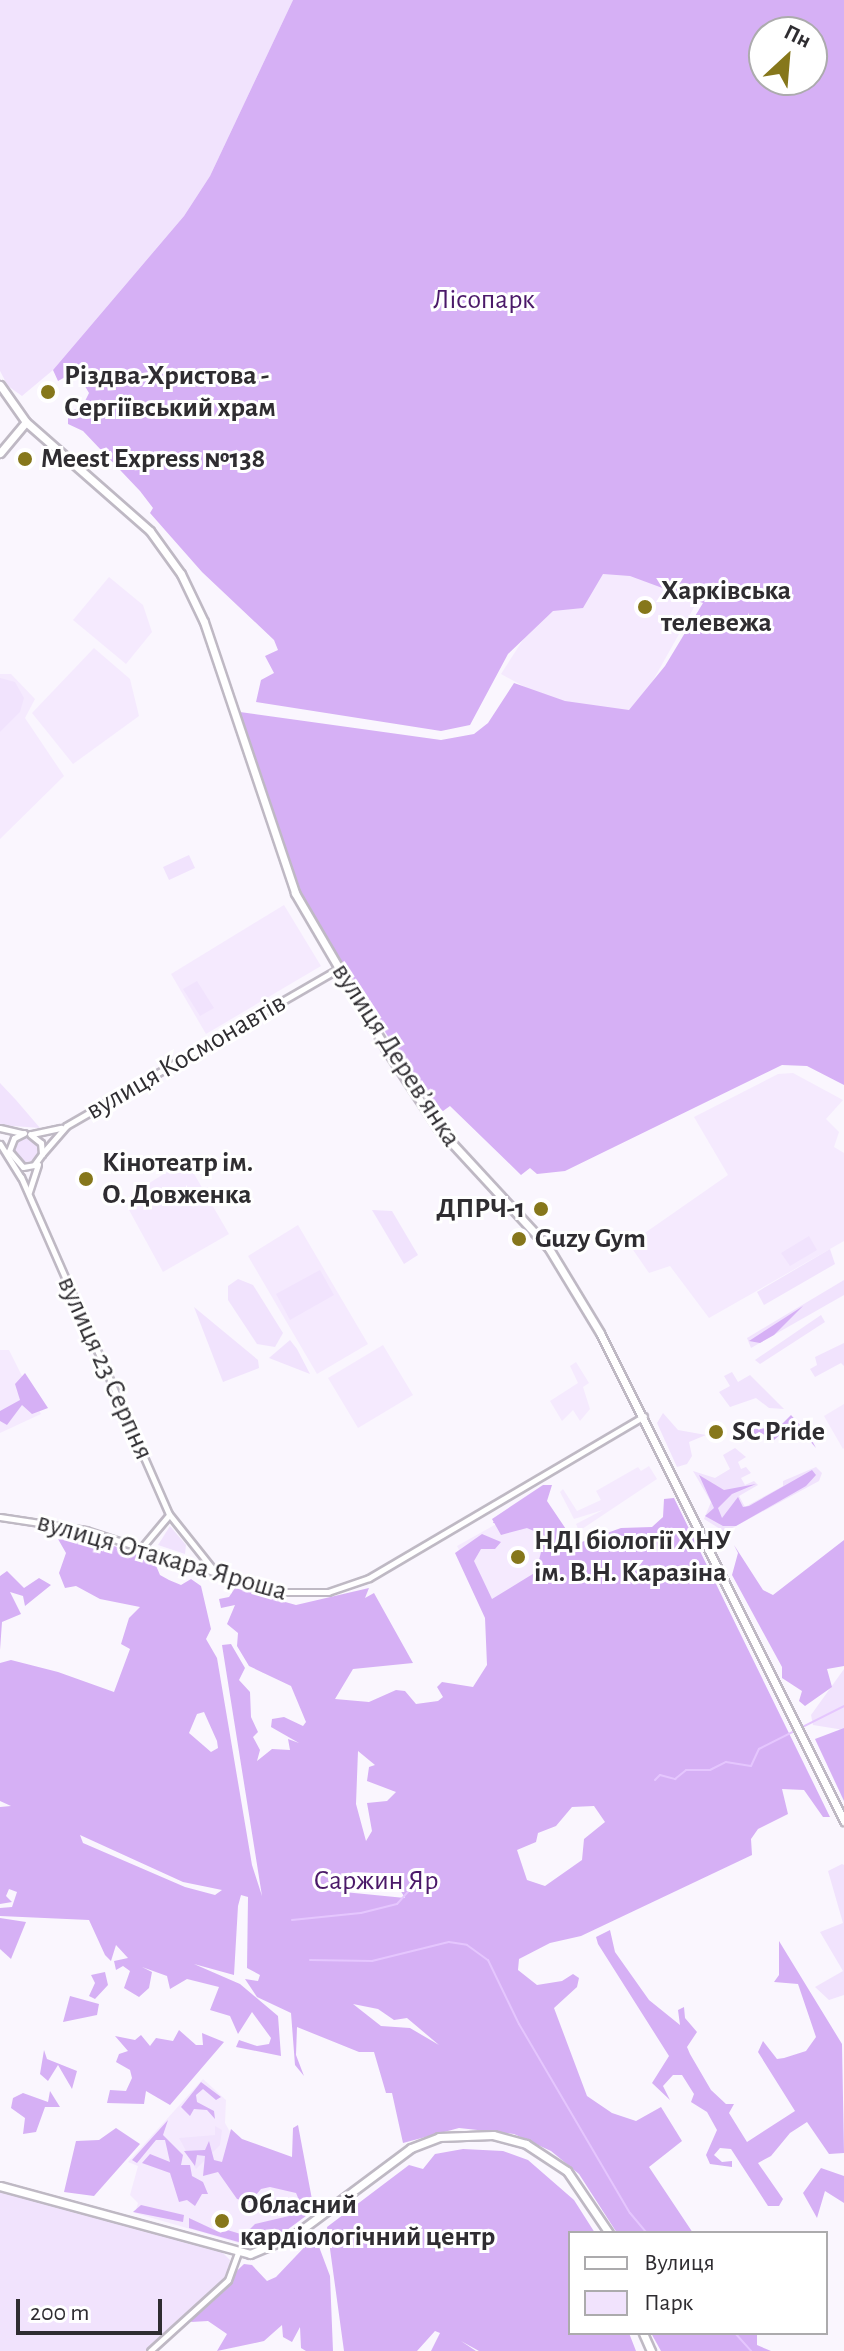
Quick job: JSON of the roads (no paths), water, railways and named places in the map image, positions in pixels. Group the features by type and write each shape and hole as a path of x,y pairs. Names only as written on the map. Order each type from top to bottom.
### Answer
{"main road":[{"name":"вулиця Дерев’янка","path":"0,385 26,422 139,520 189,588 295,893 338,969 438,1128 548,1247 645,1415 844,1821"},
{"path":"0,453 26,422"},
{"path":"0,2186 238,2253 259,2252 288,2239 411,2148 464,2134 509,2138 555,2161 585,2192 608,2231"}],"street":[{"name":"вулиця Космонавтів","path":"29,1197 41,1157 66,1126 338,969"},
{"path":"0,1128 27,1134 40,1140 41,1157 23,1167 11,1158 12,1141 27,1134 66,1126"},
{"name":"вулиця 23 Серпня","path":"0,1144 11,1158 29,1197 169,1514 213,1569"},
{"name":"вулиця Отакара Яроша","path":"0,1517 63,1524 142,1546 274,1592 307,1596 355,1585 645,1415"},
{"path":"142,1546 158,1535 169,1514"},
{"path":"150,2351 228,2280 238,2253"}],"waterway":[{"path":"655,1780 660,1775 675,1779 686,1770 710,1770 726,1762 751,1766 759,1749 844,1706"},
{"path":"292,1920 361,1913 397,1904 414,1885"},
{"path":"310,1960 372,1961 449,1942 467,1945 488,1960 519,2024 630,2213 645,2231"},
{"path":"737,2335 751,2351"}],"place":[{"name":"Різдва-Христова - Сергіївський храм","path":"48,392"},
{"name":"Meest Express №138","path":"25,459"},
{"name":"Харківська телевежа","path":"645,607"},
{"name":"Кінотеатр ім. О. Довженка","path":"86,1179"},
{"name":"ДПРЧ-1","path":"541,1209"},
{"name":"Guzy Gym","path":"519,1239"},
{"name":"SC Pride","path":"716,1432"},
{"name":"НДІ біології ХНУ ім. В.Н. Каразіна","path":"518,1557"},
{"name":"Обласний кардiологiчний центр","path":"222,2221"}],"park label":[{"name":"Лісопарк","path":"484,300"},
{"name":"Саржин Яр","path":"376,1881"}]}
